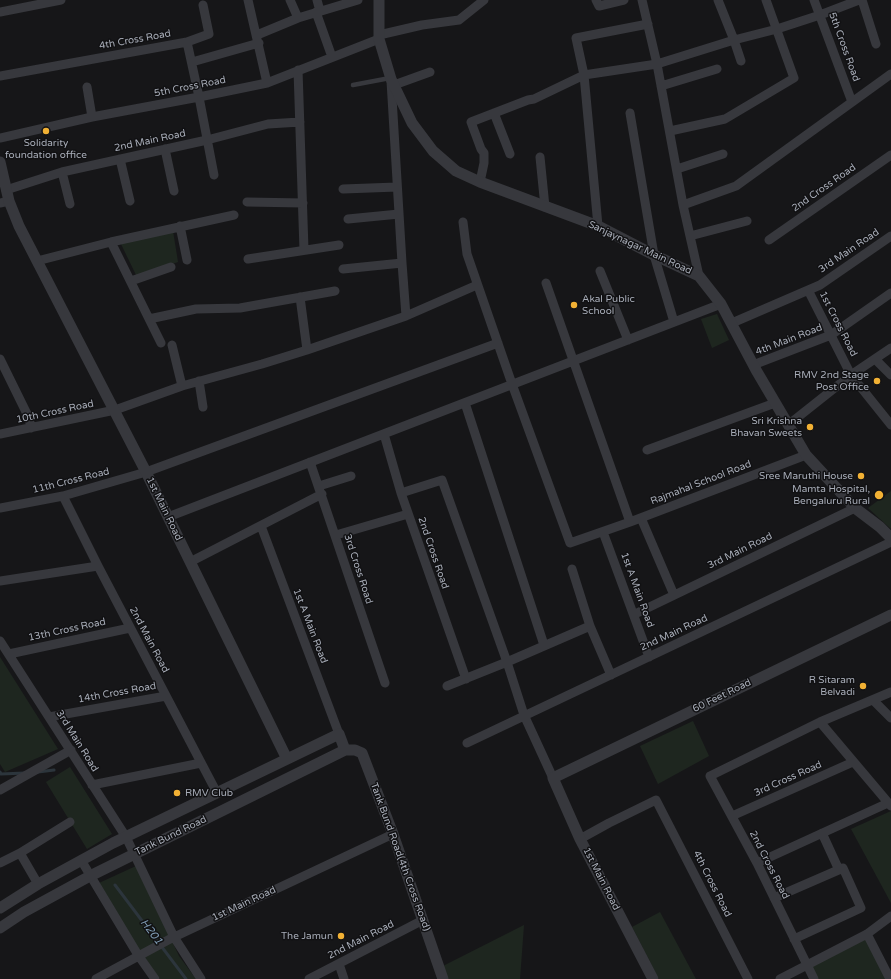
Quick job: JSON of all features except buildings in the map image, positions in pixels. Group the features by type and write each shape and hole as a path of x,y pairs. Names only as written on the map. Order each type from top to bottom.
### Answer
{"street":[{"path":"0,12 60,0"},
{"path":"248,0 267,83"},
{"path":"290,0 298,18"},
{"path":"317,0 318,12 332,57"},
{"path":"192,62 258,39 298,18 347,2 358,0"},
{"name":"Sanjaynagar Main Road","path":"379,0 379,37 392,81 412,123 433,151 456,171 480,182 598,226 654,256 699,276 721,304 753,365 806,455 854,508 880,527 891,538"},
{"path":"379,37 422,25 459,20 484,0"},
{"path":"596,0 598,6 624,0"},
{"path":"642,0 657,64 683,205 699,276"},
{"path":"718,0 741,61"},
{"path":"670,131 725,119 794,78 766,0"},
{"name":"5th Cross Road","path":"814,0 852,102"},
{"path":"480,182 484,163 484,153 481,149 471,122 534,99 584,75 657,64 734,40 777,29 860,0 876,44"},
{"path":"187,42 209,34 203,5"},
{"path":"598,226 584,75 576,38 648,24"},
{"name":"5th Cross Road","path":"0,138 92,117 267,83 379,37"},
{"name":"4th Cross Road","path":"0,76 187,42 200,97 214,175"},
{"path":"661,86 717,69"},
{"path":"298,70 304,250"},
{"path":"406,316 397,187 392,81 430,72"},
{"path":"683,205 736,186 891,74"},
{"path":"87,87 92,117"},
{"path":"494,113 510,154"},
{"path":"630,113 654,256 674,322"},
{"name":"2nd Main Road","path":"5,198 62,172 207,140 268,124 300,122"},
{"path":"165,149 174,191"},
{"path":"677,170 723,154"},
{"name":"2nd Cross Road","path":"769,240 891,155"},
{"path":"540,157 545,207"},
{"path":"120,159 130,201"},
{"name":"1st Main Road","path":"0,162 5,198 115,410 287,759"},
{"path":"62,172 70,204"},
{"path":"343,189 397,187"},
{"path":"247,202 303,203"},
{"path":"348,219 399,214"},
{"path":"37,261 111,242 234,215"},
{"path":"690,236 748,220"},
{"path":"463,222 467,254 512,384"},
{"path":"180,226 187,260"},
{"name":"3rd Main Road","path":"732,324 820,285 891,236"},
{"path":"111,242 161,343"},
{"path":"248,259 339,245"},
{"path":"343,269 402,262"},
{"path":"131,281 171,267"},
{"path":"600,271 628,340"},
{"path":"546,283 630,522"},
{"name":"10th Cross Road","path":"0,434 115,410 182,386 307,350 406,316 477,285"},
{"path":"149,319 196,309 240,308 336,290"},
{"name":"1st Cross Road","path":"808,290 851,375 891,425"},
{"name":"4th Main Road","path":"753,365 831,335 891,293"},
{"path":"300,297 307,350"},
{"path":"168,517 721,304"},
{"name":"11th Cross Road","path":"0,508 63,496 146,472 498,343"},
{"path":"172,345 182,386"},
{"path":"788,425 851,375 891,348"},
{"path":"875,359 891,375"},
{"path":"0,360 29,418 32,428"},
{"path":"199,381 203,407"},
{"name":"Rajmahal School Road","path":"512,384 570,543 641,518 806,455"},
{"path":"465,403 544,645"},
{"path":"647,450 775,403"},
{"name":"2nd Cross Road","path":"384,434 408,514 466,679"},
{"name":"3rd Cross Road","path":"310,462 385,683"},
{"path":"190,562 261,526 320,490 351,476"},
{"path":"401,493 442,480 507,662 524,715 553,778"},
{"name":"2nd Main Road","path":"63,496 130,628 217,793"},
{"name":"3rd Main Road","path":"635,614 854,508"},
{"path":"336,535 408,514"},
{"path":"641,518 674,595"},
{"name":"1st A Main Road","path":"261,526 339,734"},
{"name":"1st A Main Road","path":"603,532 650,657"},
{"name":"2nd Main Road","path":"467,743 891,542"},
{"path":"0,581 98,566"},
{"path":"572,569 590,626 611,675"},
{"name":"60 Feet Road","path":"553,778 891,615"},
{"path":"447,686 590,626"},
{"name":"13th Cross Road","path":"9,654 130,628"},
{"name":"3rd Main Road","path":"0,641 49,717 66,753 92,785 120,839 134,854"},
{"path":"756,863 822,833 890,805 820,722 891,692"},
{"name":"14th Cross Road","path":"49,717 166,696"},
{"path":"872,700 891,718"},
{"name":"2nd Cross Road","path":"807,965 732,816 710,776 820,722"},
{"path":"339,734 345,750"},
{"name":"Tank Bund Road","path":"0,908 38,884 120,839 339,734"},
{"name":"Tank Bund Road","path":"0,928 24,912 90,876 345,750"},
{"name":"Tank Bund Road(4th Cross Road)","path":"345,750 356,750 362,753 393,834 443,979"},
{"path":"1,787 66,753"},
{"name":"3rd Cross Road","path":"732,816 854,762"},
{"path":"92,785 201,763"},
{"name":"1st Main Road","path":"553,778 580,839 653,979"},
{"name":"4th Cross Road","path":"580,839 656,800 748,979"},
{"path":"0,863 20,853 70,822"},
{"path":"822,833 839,870"},
{"name":"1st Main Road","path":"96,979 172,938 393,834"},
{"path":"20,853 38,884"},
{"path":"134,854 172,938 201,979"},
{"path":"81,860 142,954 155,979"},
{"path":"774,898 843,868 861,908 794,939"},
{"path":"780,979 868,934 891,916"},
{"name":"2nd Main Road","path":"309,979 423,920"},
{"path":"868,934 890,979"},
{"path":"339,964 344,979"},
{"path":"807,965 814,979"}],"lane":[{"path":"354,85 392,81"}],"shaded area":[{"path":"173,231 178,262 137,277 121,244"},
{"path":"717,314 729,340 712,348 701,319"},
{"path":"891,491 891,529 868,508"},
{"path":"0,657 58,749 5,772 0,764"},
{"path":"693,721 709,756 658,784 640,746"},
{"path":"70,767 112,834 87,849 46,782"},
{"path":"891,811 891,903 851,829"},
{"path":"136,866 179,956 196,979 160,979 139,950 99,883"},
{"path":"660,912 696,979 659,979 632,927"},
{"path":"524,925 520,979 447,979 443,966"},
{"path":"867,938 887,979 818,979 811,966"}],"waterway":[{"name":"H201","path":"38,772 54,770"},
{"name":"H201","path":"0,772 1,774 25,773"},
{"name":"H201","path":"115,885 186,979"}],"place":[{"name":"Solidarity foundation office","path":"46,131"},
{"name":"Akal Public School","path":"574,305"},
{"name":"RMV 2nd Stage Post Office","path":"877,381"},
{"name":"Sri Krishna Bhavan Sweets","path":"810,427"},
{"name":"Sree Maruthi House","path":"861,476"},
{"name":"Mamta Hospital, Bengaluru Rural","path":"879,495"},
{"name":"R Sitaram Belvadi","path":"863,686"},
{"name":"RMV Club","path":"177,793"},
{"name":"The Jamun","path":"341,936"}]}
